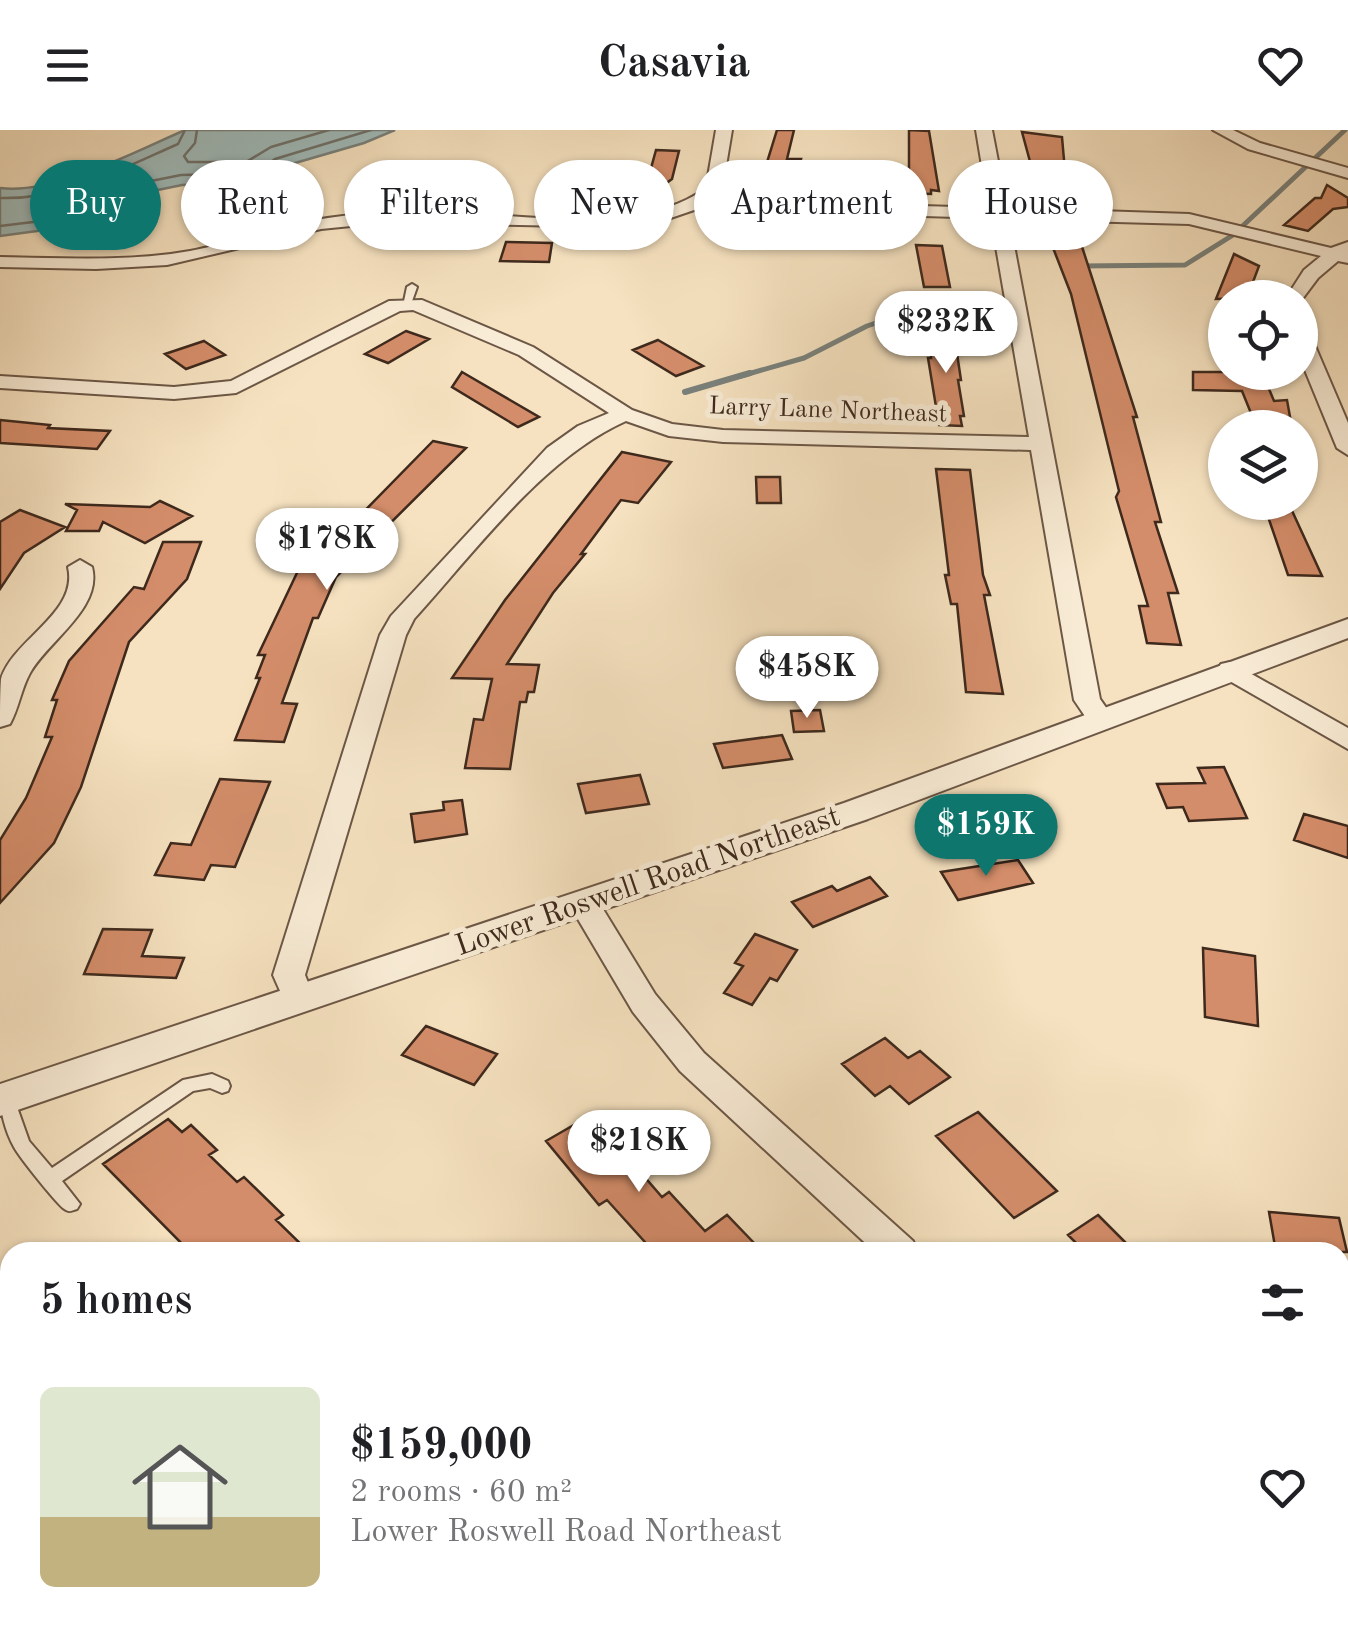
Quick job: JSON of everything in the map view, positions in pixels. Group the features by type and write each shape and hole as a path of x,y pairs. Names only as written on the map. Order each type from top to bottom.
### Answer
{"street":[{"path":"720,160 724,130"},
{"path":"984,130 989,160"},
{"path":"1222,130 1254,146 1345,169"},
{"path":"0,262 106,264 168,259 321,223 362,218 622,221 668,215 694,205"},
{"path":"1113,217 1206,221 1343,252"},
{"path":"1004,250 1087,700 1101,719"},
{"path":"1307,280 1343,252"},
{"name":"Larry Lane Northeast","path":"0,382 153,393 217,390 269,373 409,295 422,306 526,350 625,414 668,430 702,435 1038,444"},
{"path":"1318,375 1346,439"},
{"path":"298,1000 289,975 385,655 403,616 555,454 586,431 625,414"},
{"path":"0,718 22,665 79,595 84,580 80,567"},
{"name":"Lower Roswell Road Northeast","path":"3,1099 856,811 1348,628"},
{"path":"1230,670 1348,740"},
{"path":"584,904 644,1003 692,1062 889,1242"}],"lane":[{"path":"49,1180 189,1084 212,1081 222,1086"},
{"path":"3,1099 22,1144 71,1204"}],"water":[{"path":"185,130 395,130 306,160 181,160 181,185 161,189 161,160 118,160"},
{"path":"30,187 30,232 0,236 0,188"}],"building":[{"path":"777,130 794,130 787,159 801,160 768,160"},
{"path":"909,130 929,131 939,191 928,194 928,160 909,160"},
{"path":"1022,132 1062,137 1064,160 1030,160"},
{"path":"656,150 679,151 674,171 674,160 653,160"},
{"path":"1327,185 1348,198 1348,207 1333,209 1308,231 1284,225 1315,198 1321,198"},
{"path":"514,242 534,243 534,250 551,250 549,262 500,261 503,250 514,250"},
{"path":"942,246 950,287 924,287 917,250"},
{"path":"1054,250 1083,250 1137,417 1133,417 1161,522 1155,522 1178,593 1168,593 1181,645 1147,643 1139,606 1148,606 1116,497 1119,491 1071,294"},
{"path":"1234,254 1259,266 1254,280 1224,280"},
{"path":"930,326 953,327 961,380 962,426 939,425 928,358"},
{"path":"406,331 429,339 388,363 365,354"},
{"path":"658,340 703,366 676,376 633,350"},
{"path":"204,341 225,355 186,369 165,354"},
{"path":"462,372 539,417 518,427 452,387"},
{"path":"1193,372 1208,372 1208,390 1269,390 1274,401 1287,400 1289,410 1250,410 1242,391 1193,390"},
{"path":"0,420 50,425 48,428 110,431 97,449 0,443"},
{"path":"433,441 466,448 336,577 318,618 313,618 282,703 297,704 284,742 235,740 260,678 256,678 265,655 258,655 305,556 328,534 339,537"},
{"path":"622,452 671,462 638,503 621,500 507,664 539,665 534,692 528,692 526,702 520,702 510,769 465,768 474,719 483,720 492,679 452,678 505,600"},
{"path":"936,469 970,470 983,575 990,595 984,595 1003,694 966,692 957,604 951,604 945,575 949,575"},
{"path":"756,477 780,477 781,503 757,503"},
{"path":"160,501 192,516 145,543 103,522 99,531 66,531 77,510 65,504 150,507"},
{"path":"20,510 65,527 24,553 0,589 0,522"},
{"path":"1269,520 1296,520 1322,576 1288,575"},
{"path":"163,542 201,542 187,579 129,642 81,787 54,843 0,903 0,840 26,798 52,737 45,737 57,700 52,700 69,661 134,587 144,589"},
{"path":"820,710 824,731 794,732 791,711"},
{"path":"782,735 792,759 723,768 714,744"},
{"path":"1224,767 1247,818 1189,821 1183,807 1167,808 1157,784 1205,783 1198,768"},
{"path":"640,775 649,804 586,813 578,784"},
{"path":"220,779 270,782 235,867 211,865 204,880 155,875 171,843 191,845"},
{"path":"462,800 467,834 415,842 411,814 444,810 443,802"},
{"path":"1304,814 1348,826 1348,858 1294,840"},
{"path":"1018,860 1033,883 958,900 941,872"},
{"path":"870,877 887,896 813,927 792,902 832,886 837,891"},
{"path":"103,929 152,930 142,956 184,958 176,978 84,974"},
{"path":"755,934 797,950 777,981 770,978 752,1005 724,993 743,966 735,963"},
{"path":"1203,948 1255,956 1258,1026 1205,1017"},
{"path":"426,1026 497,1054 474,1085 402,1055"},
{"path":"885,1038 908,1058 920,1051 950,1077 909,1104 890,1086 875,1096 842,1064"},
{"path":"978,1112 1057,1191 1014,1218 936,1136"},
{"path":"591,1115 662,1197 669,1192 705,1231 727,1215 753,1242 645,1242 607,1200 599,1205 546,1141"},
{"path":"168,1119 182,1132 191,1125 217,1150 209,1155 237,1182 244,1177 283,1215 276,1220 299,1242 180,1242 103,1164"},
{"path":"1269,1212 1339,1218 1345,1242 1274,1242"},
{"path":"1098,1215 1125,1242 1075,1242 1068,1235"}],"waterway":[{"path":"1080,266 1185,265 1233,235 1345,130"},
{"path":"741,376 804,358 867,326 903,314 979,299"},
{"path":"685,392 750,373"}]}
